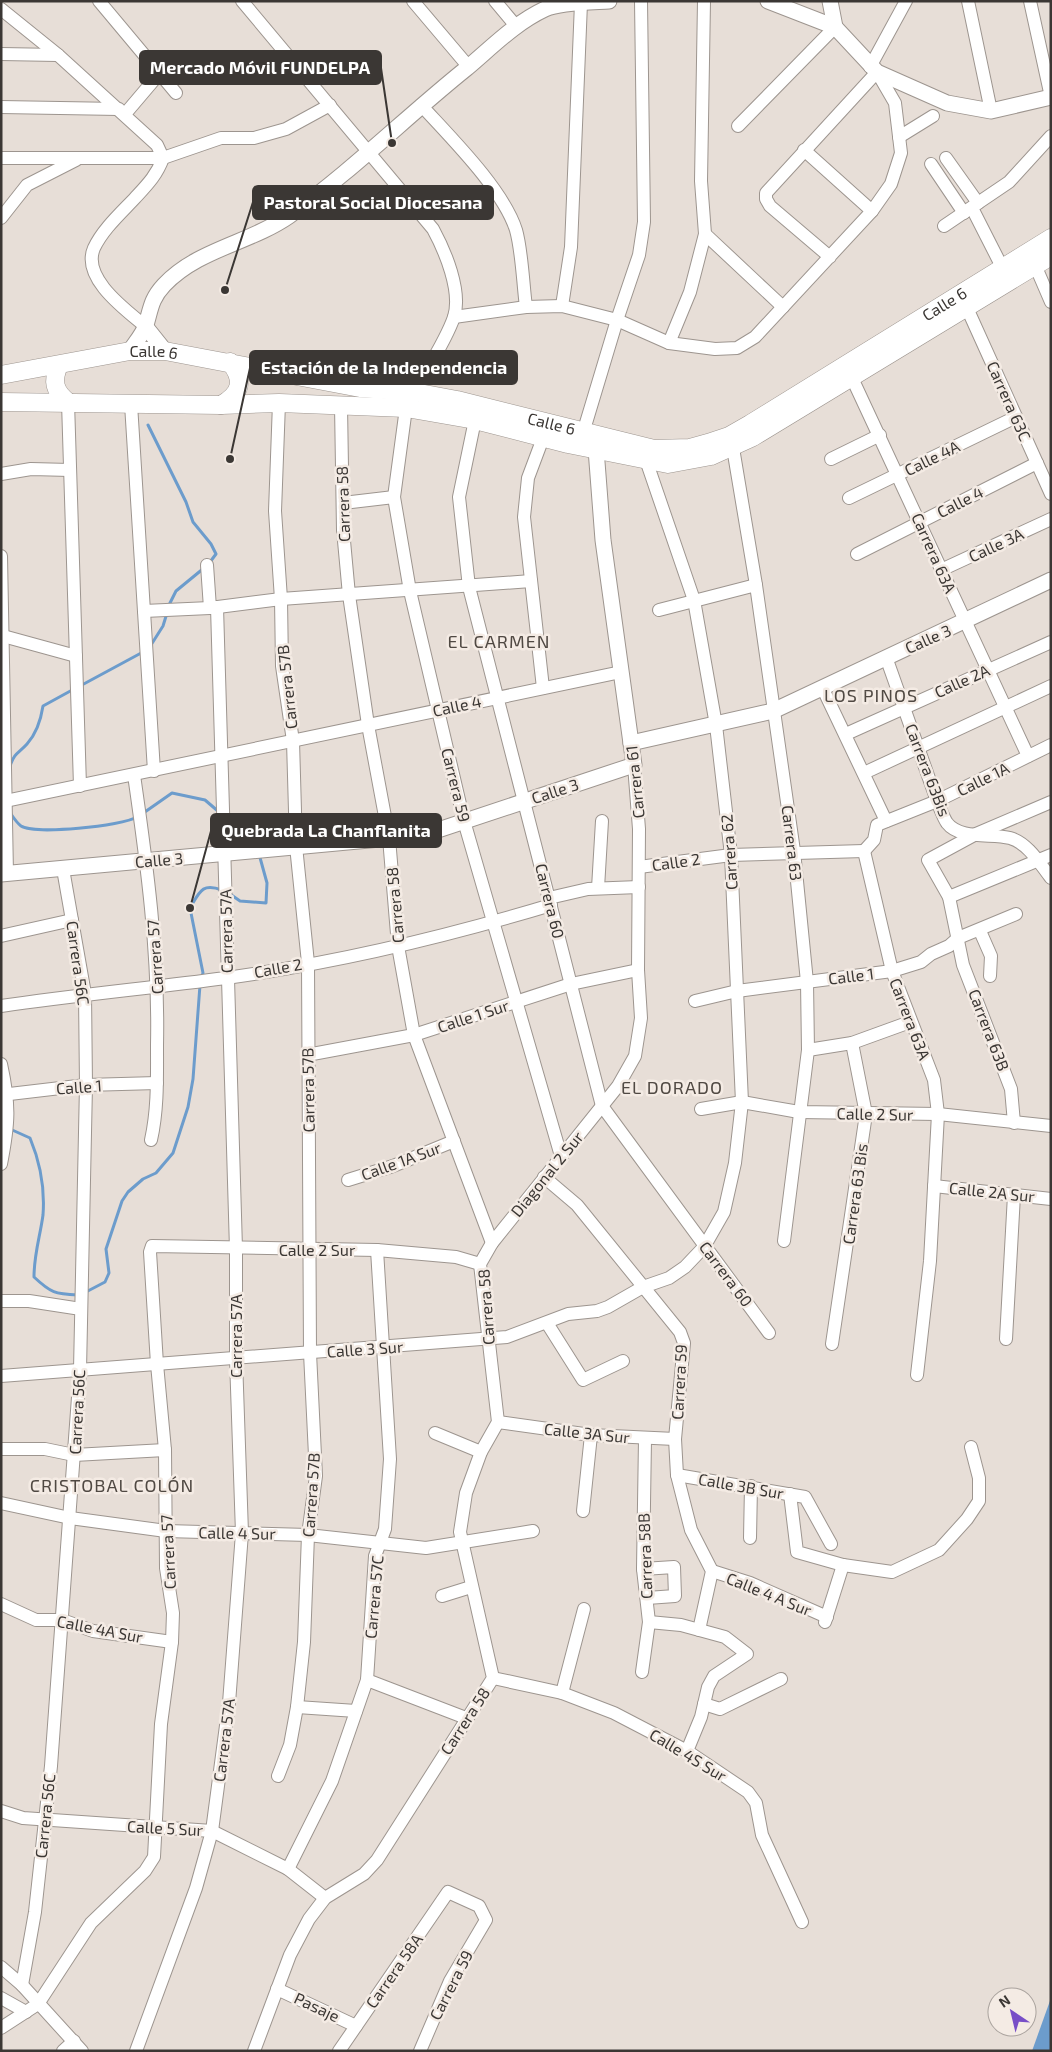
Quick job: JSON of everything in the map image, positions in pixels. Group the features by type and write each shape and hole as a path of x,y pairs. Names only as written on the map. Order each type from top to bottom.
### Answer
{"highway":[{"name":"Calle 6","path":"1,375 130,351 165,350 360,388 414,392 457,400 654,450 690,448 729,436 1051,238"},
{"name":"Calle 6","path":"1,402 131,404 279,403 406,408 475,420 543,438 668,464 711,456 733,448 852,378 1051,256"},
{"path":"221,404 233,398 239,386 238,373 230,362"},
{"path":"59,365 55,375 55,386 59,395 68,402"}],"main road":[{"path":"130,351 146,326 150,306 164,285 190,264 214,251 265,231 289,216 370,152 421,105 516,26 547,8 580,2 608,1"},
{"path":"768,1 835,27 874,70 947,103 992,111 1051,97"},
{"path":"830,1 835,27"},
{"path":"146,326 165,350"},
{"name":"Carrera 61","path":"596,450 604,540 634,765"},
{"name":"Calle 3","path":"631,743 773,711 1051,580"},
{"name":"Calle 3","path":"4,874 423,834 634,765"}],"street":[{"path":"98,1 176,93"},
{"path":"242,1 370,152 437,236 448,257 456,302 454,317 414,392"},
{"path":"413,1 468,66"},
{"path":"495,1 516,26"},
{"path":"583,433 639,255 644,222 641,1"},
{"path":"669,343 690,292 705,234 701,181 704,1"},
{"path":"830,257 770,206 766,200 766,193 874,70 906,1"},
{"path":"968,1 992,111"},
{"path":"1030,1 1051,97"},
{"path":"562,306 571,247 580,2"},
{"path":"1,9 58,55 122,111 157,145 163,158 157,174 110,225 93,250 93,269 100,282 111,297 146,326"},
{"path":"738,126 835,27"},
{"path":"1,54 58,55"},
{"path":"454,317 526,307 562,306 617,320 669,343 715,349 736,348 755,337 872,211 891,184 901,153 895,103 874,70"},
{"path":"1,107 122,111 159,74"},
{"path":"1,158 163,158 221,138 254,138 286,129 330,105"},
{"path":"421,105 465,153 497,195 516,230 526,307"},
{"path":"899,137 933,116"},
{"path":"944,226 1009,182 1051,136"},
{"path":"804,150 872,211"},
{"path":"1,218 27,185 81,158"},
{"path":"946,158 1003,269"},
{"path":"931,164 971,208"},
{"path":"705,234 783,307"},
{"path":"1035,265 1051,302"},
{"name":"Carrera 63C","path":"967,308 1051,494"},
{"name":"Carrera 63A","path":"852,378 899,474 941,570 1007,707 1028,756"},
{"path":"68,402 80,786"},
{"name":"Carrera 57B","path":"278,1776 290,1745 297,1707 304,1642 308,1534 316,1476 310,1353 308,963 296,846 293,741 282,666 281,599 275,511 279,403"},
{"path":"131,404 154,771"},
{"name":"Carrera 58","path":"254,2051 277,1989 301,1934 325,1898 364,1874 378,1860 493,1678 460,1532 466,1492 481,1452 498,1422 480,1264 492,1243 414,1035 398,946 389,838 368,725 349,595 343,503 341,405"},
{"name":"Carrera 59","path":"406,408 394,497 410,591 464,821 561,1156"},
{"name":"Calle 4A","path":"849,498 1016,418"},
{"name":"Carrera 60","path":"475,420 459,497 470,587 602,1106 769,1333"},
{"path":"831,459 880,435"},
{"path":"543,438 528,478 524,516 543,688"},
{"name":"Carrera 63","path":"733,448 756,585 794,852 807,982 808,1050 784,1240"},
{"name":"Carrera 62","path":"646,460 694,600 716,725 731,855 742,1102 735,1163 724,1212 704,1247"},
{"name":"Calle 4","path":"857,554 1037,463"},
{"path":"1,474 31,469 70,470"},
{"path":"343,503 394,497"},
{"name":"Calle 3A","path":"941,570 1051,519"},
{"path":"1,556 4,874"},
{"name":"Carrera 57A","path":"136,2051 196,1888 212,1831 229,1704 242,1533 236,1359 236,1249 222,756 213,607 207,565"},
{"path":"144,610 213,607 281,599 470,587 531,581"},
{"path":"660,610 756,585"},
{"path":"3,636 76,656"},
{"name":"Calle 2A","path":"846,734 904,706 1051,642"},
{"name":"Carrera 63Bis","path":"886,657 937,802 947,823 954,829 1010,838 1020,842 1051,878"},
{"name":"Calle 4","path":"4,802 621,672"},
{"path":"864,773 1051,686"},
{"path":"823,689 886,821 877,826 874,840 864,851"},
{"name":"Calle 1A","path":"886,821 937,802 1051,745"},
{"name":"Carrera 61","path":"602,1106 618,1086 635,1056 641,1018 638,970 639,829 634,765"},
{"name":"Carrera 57","path":"134,775 146,861 158,985 156,1117 150,1140"},
{"path":"976,834 1051,802"},
{"path":"598,888 602,821"},
{"name":"Carrera 63B","path":"976,834 928,860 949,897 963,965 1012,1089 1014,1123"},
{"name":"Carrera 63A","path":"864,851 892,971 910,1022 934,1080 938,1114 930,1261 917,1375"},
{"name":"Calle 2","path":"639,867 731,855 864,851"},
{"path":"949,897 1051,855"},
{"name":"Carrera 56C","path":"22,1985 35,1912 46,1820 80,1370 86,1085 85,994 63,869"},
{"name":"Calle 2","path":"1,1006 85,994 227,978 308,963 398,946 493,923 550,902 598,888 638,887"},
{"path":"958,938 980,931 1016,914"},
{"path":"1,936 72,920"},
{"path":"980,931 991,956 990,976"},
{"name":"Calle 1","path":"737,992 892,971 921,962 931,954 949,946 958,938"},
{"name":"Calle 1 Sur","path":"307,1055 414,1035 571,984 638,970"},
{"path":"695,1000 737,992"},
{"path":"808,1050 852,1043 910,1022"},
{"name":"Carrera 63 Bis","path":"832,1344 866,1114 852,1043"},
{"path":"1,1064 9,1125 1,1164"},
{"name":"Calle 1","path":"5,1094 86,1085 157,1083"},
{"name":"Calle 2 Sur","path":"701,1109 742,1102 799,1112 938,1114 1051,1126"},
{"name":"Diagonal 2 Sur","path":"492,1243 602,1106"},
{"name":"Calle 1A Sur","path":"348,1180 393,1166 454,1142"},
{"name":"Carrera 59","path":"544,1177 577,1205 680,1332 684,1343 675,1439 677,1475 691,1530 712,1571"},
{"name":"Calle 2A Sur","path":"934,1186 1051,1198"},
{"path":"1006,1339 1014,1194"},
{"name":"Carrera 57","path":"38,2004 91,1923 145,1871 154,1857 161,1724 172,1642 172,1613 166,1568 165,1450 157,1364 150,1252 152,1246"},
{"name":"Calle 2 Sur","path":"152,1246 236,1249 377,1250 456,1257 480,1264"},
{"name":"Calle 3 Sur","path":"1,1376 488,1340 517,1334 568,1314 597,1311 608,1307 643,1287 668,1278 684,1267 704,1247"},
{"name":"Carrera 57C","path":"288,1869 332,1781 367,1680 374,1556 386,1529 390,1459 377,1250"},
{"path":"1,1301 29,1301 81,1309"},
{"path":"547,1323 584,1380 623,1361"},
{"name":"Calle 3A Sur","path":"498,1422 591,1435 675,1439"},
{"path":"435,1432 481,1452"},
{"path":"583,1511 591,1435"},
{"name":"Carrera 58B","path":"642,1672 650,1622 643,1569 645,1439"},
{"path":"790,1494 797,1552 843,1565 892,1572 939,1550 967,1519 979,1501 979,1478 971,1446"},
{"path":"1,1449 46,1449 74,1455 165,1450"},
{"name":"Calle 3B Sur","path":"677,1475 751,1486 805,1498 831,1544"},
{"path":"750,1538 751,1486"},
{"name":"Calle 4 Sur","path":"1,1503 70,1518 166,1531 308,1534 379,1544 426,1548 533,1530"},
{"name":"Calle 4 A Sur","path":"712,1571 750,1583 826,1620 843,1565"},
{"path":"643,1569 674,1567 675,1596 647,1598"},
{"path":"699,1630 712,1571"},
{"path":"442,1596 471,1586"},
{"name":"Calle 4A Sur","path":"1,1604 36,1620 62,1620 93,1631 172,1642"},
{"path":"562,1692 584,1609"},
{"path":"650,1622 681,1625 725,1636 747,1654 714,1676 687,1751"},
{"name":"Calle 4S Sur","path":"493,1678 562,1692 614,1713 687,1751 748,1792 756,1803 762,1835 802,1922"},
{"path":"704,1704 720,1709 782,1679"},
{"path":"367,1680 466,1718"},
{"path":"297,1707 356,1711"},
{"name":"Calle 5 Sur","path":"1,1811 23,1818 212,1831 288,1869 325,1898"},
{"name":"Carrera 58A","path":"339,2051 448,1892 479,1906 486,1920"},
{"name":"Carrera 59","path":"420,2051 450,1981 486,1920"},
{"path":"1,1967 22,1985 78,2046 63,2051"},
{"name":"Pasaje","path":"277,1989 356,2026"},
{"path":"1,1998 26,2012"},
{"path":"1,2028 38,2004"}],"water":[{"path":"1051,1998 1051,2051 1032,2051"}],"waterway":[{"path":"148,425 186,502 193,522 211,544 216,554 210,562"},
{"path":"168,607 176,591 204,568"},
{"path":"151,645 163,626 167,613"},
{"path":"80,686 143,652"},
{"path":"10,766 15,756 33,736 43,706 74,689"},
{"path":"142,814 172,793 205,800 219,812"},
{"path":"11,814 21,826 29,829 43,830 97,826 137,817"},
{"path":"227,819 254,838 257,846"},
{"path":"230,894 240,901 266,903 267,883 259,854"},
{"path":"201,979 203,973 190,908 202,890 210,887 222,890"},
{"path":"84,1293 105,1282 109,1273 106,1249 122,1201 128,1192 143,1179 156,1173 173,1153 188,1107 193,1079 200,985"},
{"path":"10,1129 30,1138 37,1156 41,1175 43,1215 34,1277 54,1292 78,1295"}],"place":[{"name":"Mercado Móvil FUNDELPA","path":"392,143"},
{"name":"Pastoral Social Diocesana","path":"225,290"},
{"name":"Estación de la Independencia","path":"230,459"},
{"name":"Quebrada La Chanflanita","path":"190,908"}],"district":[{"name":"EL CARMEN","path":"499,642"},
{"name":"LOS PINOS","path":"871,696"},
{"name":"EL DORADO","path":"672,1088"},
{"name":"CRISTOBAL COLÓN","path":"112,1486"}]}
